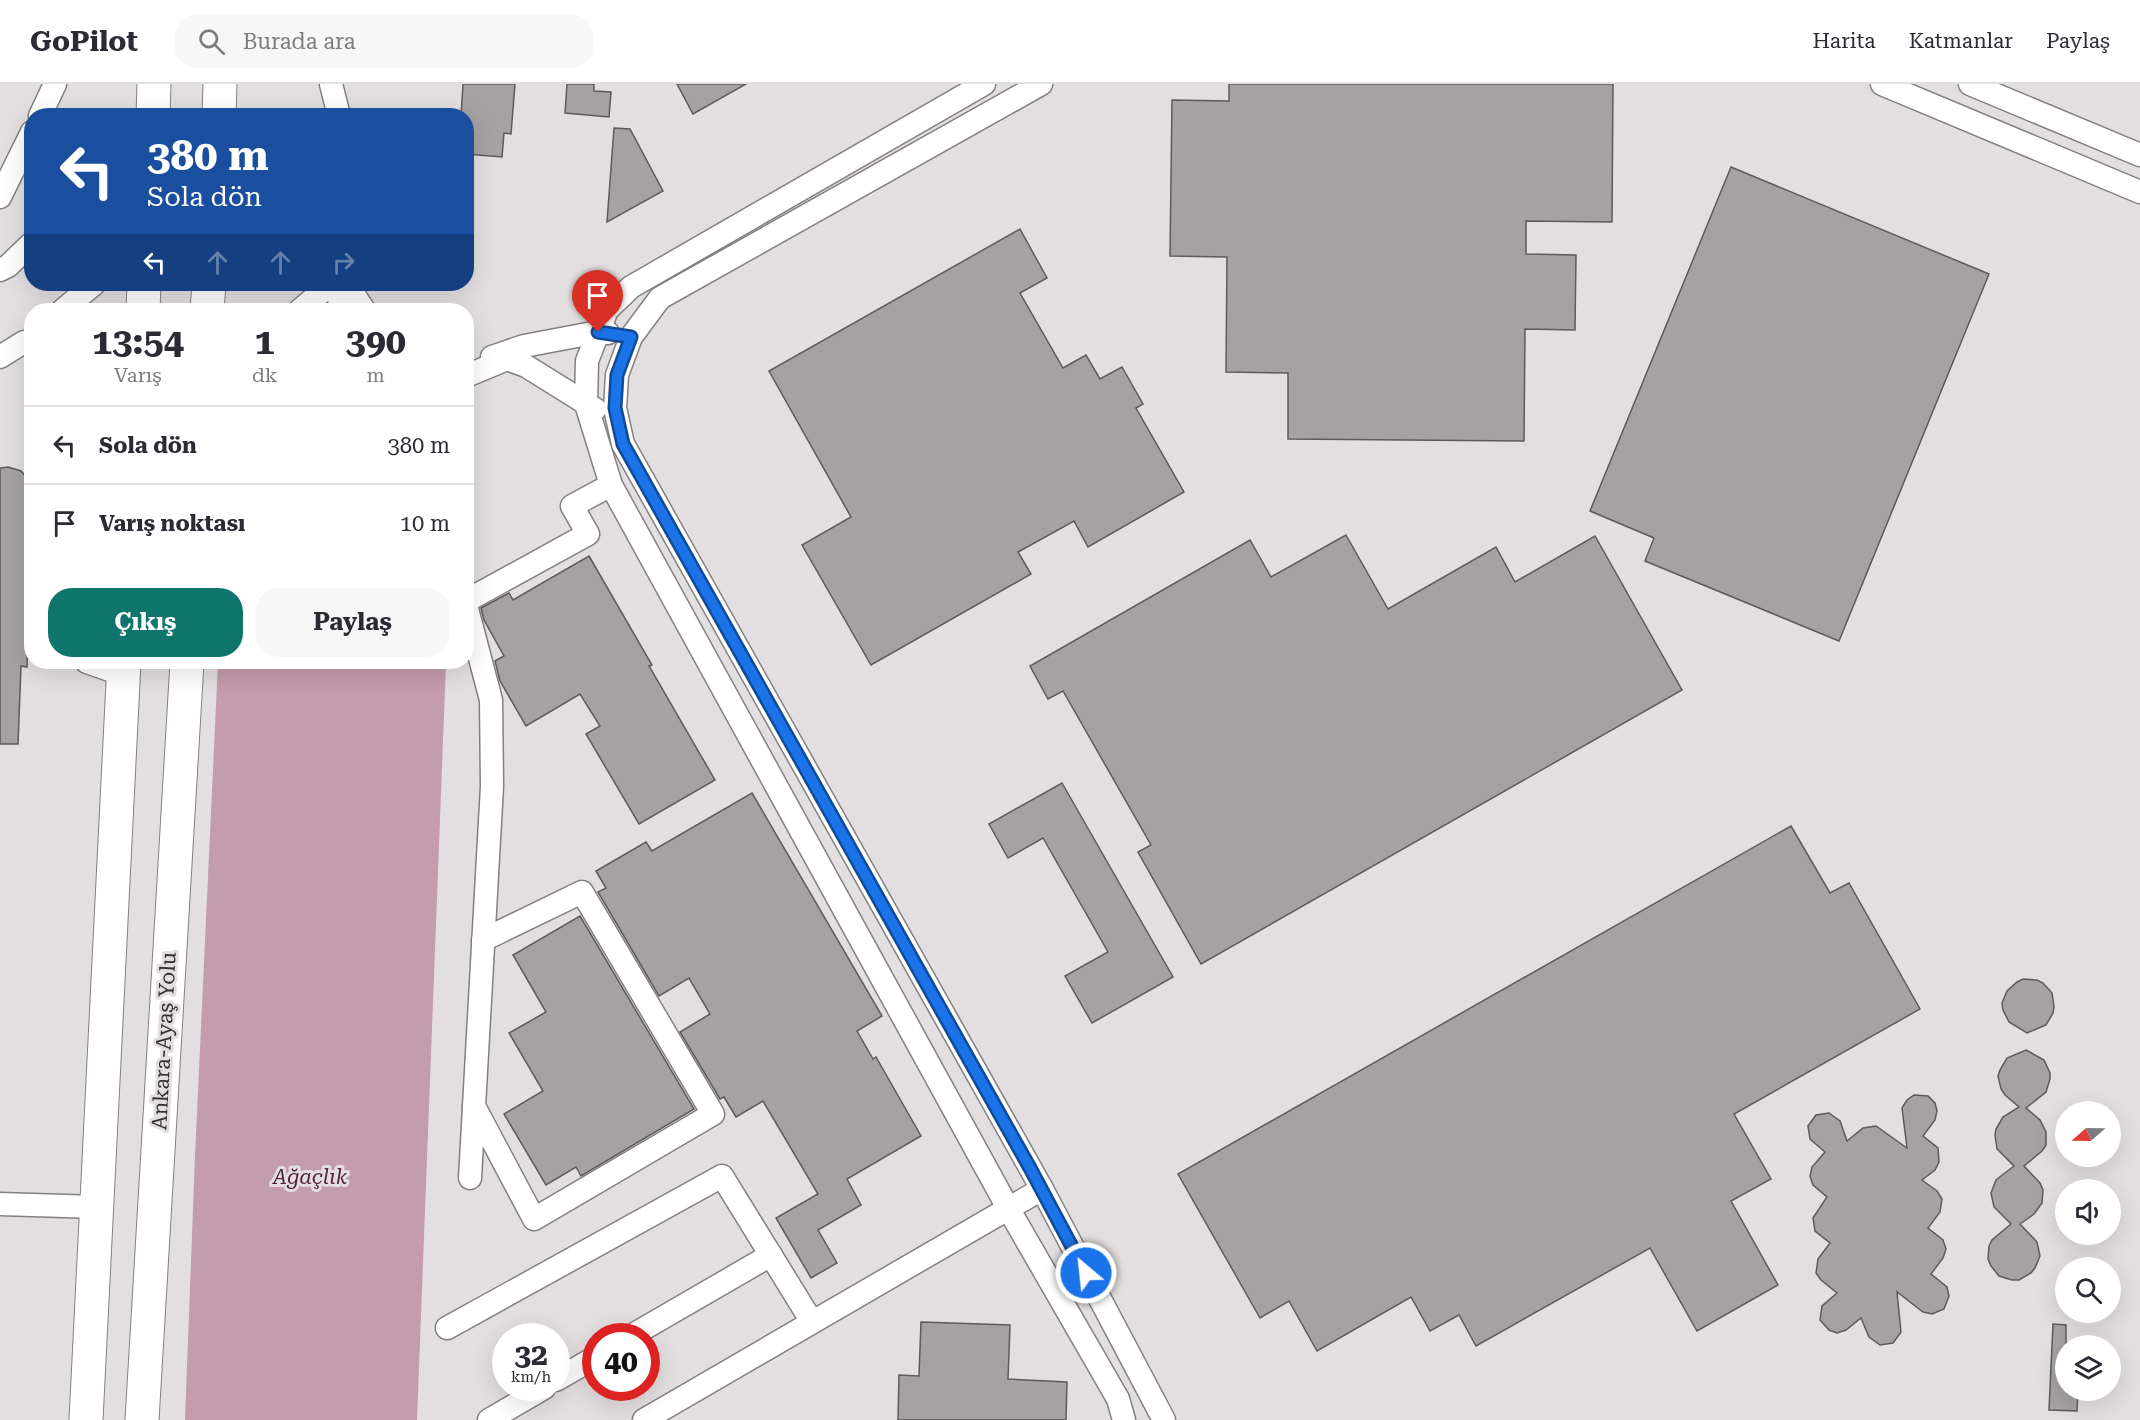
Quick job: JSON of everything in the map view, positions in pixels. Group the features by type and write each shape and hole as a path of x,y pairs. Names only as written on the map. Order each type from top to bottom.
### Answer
{"highway":[{"path":"153,108 154,84"},
{"path":"219,108 220,84"},
{"path":"86,1420 124,669"},
{"name":"Ankara-Ayaş Yolu","path":"142,1420 187,669"}],"street":[{"path":"44,108 55,84"},
{"path":"330,84 337,108"},
{"path":"984,84 632,287 607,310 598,332 587,361 586,404 611,485 1008,1208 1118,1399 1124,1420"},
{"path":"1041,84 660,298 631,337 617,375 615,408 623,444 1042,1189 1164,1420"},
{"path":"1882,84 2140,192"},
{"path":"1970,84 2140,156"},
{"path":"0,197 24,148"},
{"path":"0,270 8,266 24,251"},
{"path":"71,303 86,291"},
{"path":"308,303 323,291"},
{"path":"474,362 524,346 598,332 631,337"},
{"path":"0,357 24,343"},
{"path":"474,373 507,359 526,366 618,423"},
{"path":"474,598 588,534 572,506 611,485"},
{"path":"470,1178 492,786 491,700 474,634"},
{"path":"474,1106 534,1219 713,1114 582,892 483,940"},
{"path":"447,1328 722,1176 812,1322"},
{"path":"645,1420 1042,1189"},
{"path":"0,1204 97,1207"},
{"path":"653,1323 771,1255"},
{"path":"489,1420 522,1401"}],"green space":[{"name":"Ağaçlık","path":"218,669 446,669 417,1420 185,1420"}],"building":[{"path":"463,84 515,84 511,134 504,133 502,157 474,155 474,108 462,108"},
{"path":"567,84 594,84 594,91 611,92 609,117 565,113"},
{"path":"677,84 746,84 693,114"},
{"path":"1229,84 1613,84 1612,222 1526,221 1526,254 1576,255 1575,330 1525,329 1524,441 1288,439 1288,373 1226,372 1227,257 1170,256 1172,100 1229,101"},
{"path":"614,128 630,129 663,191 607,222"},
{"path":"1731,167 1989,274 1839,641 1645,561 1654,538 1590,511"},
{"path":"1020,229 1047,278 1020,293 1063,368 1086,355 1100,379 1122,367 1143,404 1136,408 1184,492 1088,547 1074,521 1018,552 1031,574 871,665 802,545 851,517 769,371"},
{"path":"8,467 24,474 24,666 21,666 18,744 0,744 0,468"},
{"path":"1346,535 1388,609 1496,547 1515,582 1595,536 1682,690 1201,964 1138,852 1151,845 1063,691 1048,699 1030,666 1250,540 1271,577"},
{"path":"589,556 715,780 639,824 586,734 600,726 580,694 526,726 500,681 495,661 504,656 484,620 481,608 509,593 513,600"},
{"path":"1062,783 1173,977 1092,1023 1065,976 1108,952 1043,838 1008,858 989,824"},
{"path":"752,793 882,1016 857,1031 873,1059 876,1057 921,1136 847,1179 861,1205 818,1230 837,1263 811,1278 776,1218 818,1194 763,1101 736,1117 724,1097 720,1099 680,1032 710,1014 689,978 659,996 598,892 606,888 596,871 646,842 652,851"},
{"path":"1791,826 1830,893 1849,883 1920,1009 1734,1114 1771,1179 1731,1201 1778,1285 1697,1331 1650,1248 1476,1346 1459,1315 1430,1331 1411,1297 1317,1351 1289,1301 1260,1318 1178,1174"},
{"path":"580,916 694,1109 581,1176 576,1167 546,1185 504,1114 543,1091 509,1033 546,1012 513,955"},
{"path":"2023,979 2043,983 2052,993 2054,1007 2046,1025 2027,1033 2009,1022 2002,1003 2007,991"},
{"path":"2026,1050 2044,1060 2050,1073 2046,1092 2026,1108 2040,1120 2046,1132 2046,1145 2024,1166 2040,1183 2043,1190 2042,1203 2034,1214 2020,1224 2037,1242 2040,1256 2031,1273 2019,1280 2012,1280 1999,1276 1988,1259 1992,1240 2011,1224 1994,1207 1991,1193 1996,1180 2014,1166 1997,1149 1996,1129 2003,1117 2019,1107 2005,1095 1998,1076 2007,1058"},
{"path":"1914,1095 1928,1096 1935,1103 1937,1111 1935,1120 1923,1136 1938,1148 1939,1162 1935,1170 1922,1180 1937,1191 1942,1199 1940,1212 1928,1228 1943,1240 1946,1249 1943,1258 1931,1274 1947,1287 1949,1296 1944,1309 1932,1314 1923,1312 1897,1292 1901,1332 1893,1343 1880,1345 1869,1337 1861,1318 1846,1330 1837,1333 1829,1330 1820,1320 1822,1306 1837,1293 1816,1273 1818,1259 1830,1243 1815,1231 1813,1218 1827,1197 1813,1185 1810,1176 1812,1167 1825,1152 1810,1139 1808,1126 1816,1115 1829,1113 1840,1121 1847,1141 1863,1128 1876,1126 1907,1148 1902,1108"},
{"path":"921,1322 1010,1325 1008,1379 1067,1382 1066,1420 898,1420 899,1375 919,1376"},
{"path":"2053,1324 2066,1325 2066,1335 2055,1335 2055,1401 2077,1401 2077,1411 2049,1410"}],"route":[{"path":"598,332 631,337 617,375 615,408 623,444 1030,1168 1086,1273"}]}
